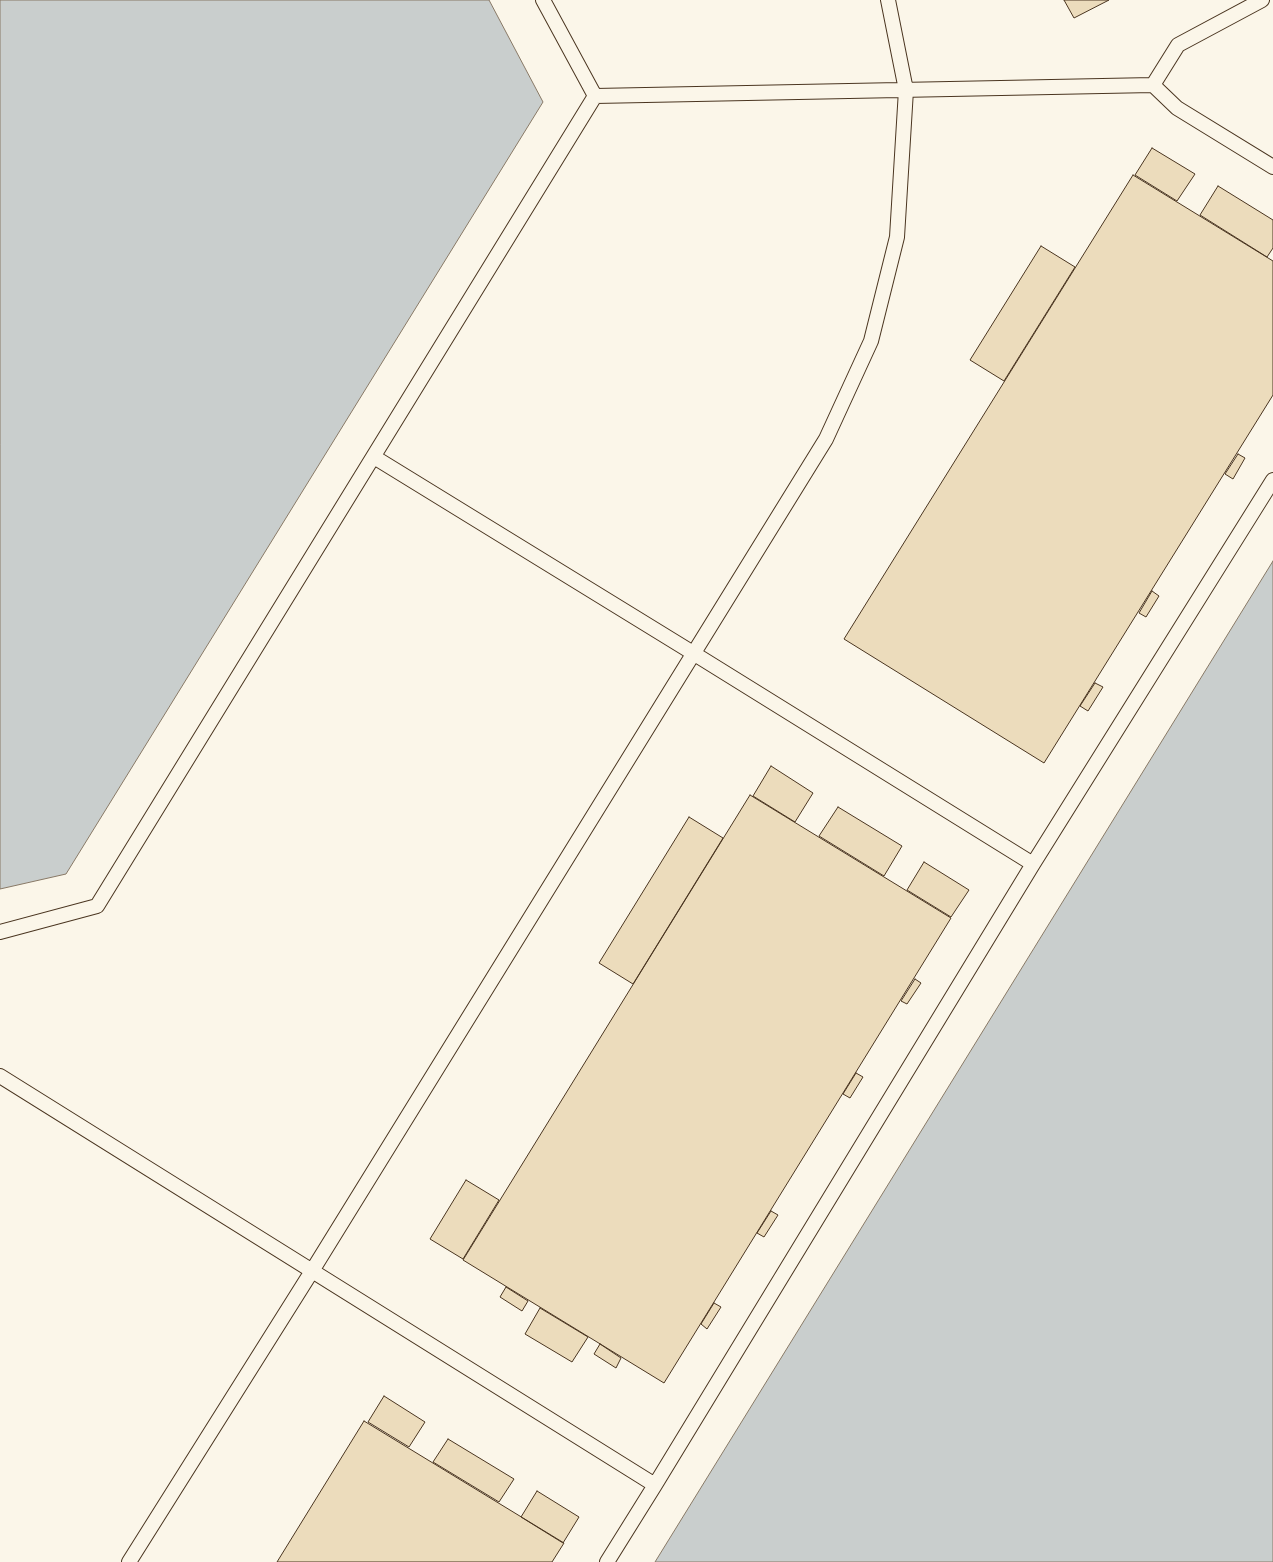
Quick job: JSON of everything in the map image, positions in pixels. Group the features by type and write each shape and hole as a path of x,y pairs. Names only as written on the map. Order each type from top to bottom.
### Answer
{"lane":[{"path":"543,0 595,96"},
{"path":"129,1562 312,1271 826,439 871,341 897,237 906,90 888,0"},
{"path":"1153,85 1178,45 1262,0"},
{"path":"595,96 1153,85 1177,108 1273,166"},
{"path":"0,932 97,906 595,96"},
{"path":"374,457 1033,864"},
{"path":"607,1562 656,1485 1033,864 1273,480"},
{"path":"0,1076 656,1485"}],"shaded area":[{"path":"0,0 489,0 543,102 66,874 0,889"},
{"path":"1273,561 1273,1562 655,1562 794,1337"}],"building":[{"path":"1064,0 1109,0 1074,18"},
{"path":"1152,148 1195,174 1177,201 1135,175"},
{"path":"1133,175 1273,261 1273,395 1044,763 844,639"},
{"path":"1218,186 1273,220 1273,248 1267,257 1200,215"},
{"path":"1041,246 1075,267 1004,381 970,360"},
{"path":"1238,454 1245,458 1233,479 1225,474"},
{"path":"1152,591 1159,596 1146,617 1139,613"},
{"path":"1095,683 1103,687 1088,711 1080,706"},
{"path":"771,766 813,793 795,822 753,796"},
{"path":"750,795 951,918 664,1383 463,1260"},
{"path":"838,807 902,846 884,876 819,836"},
{"path":"689,817 723,838 633,984 599,963"},
{"path":"924,862 969,890 951,917 907,890"},
{"path":"915,979 921,983 907,1004 901,1001"},
{"path":"856,1073 863,1077 850,1098 843,1094"},
{"path":"466,1180 499,1200 463,1259 430,1239"},
{"path":"771,1211 778,1215 764,1237 757,1233"},
{"path":"506,1287 528,1301 522,1311 500,1297"},
{"path":"714,1303 721,1307 707,1329 701,1324"},
{"path":"540,1308 588,1337 572,1362 525,1334"},
{"path":"600,1344 621,1358 616,1368 594,1354"},
{"path":"384,1396 425,1422 409,1447 368,1422"},
{"path":"364,1421 564,1543 552,1562 277,1562"},
{"path":"448,1439 514,1479 499,1502 433,1462"},
{"path":"537,1491 579,1517 563,1543 521,1517"}]}
